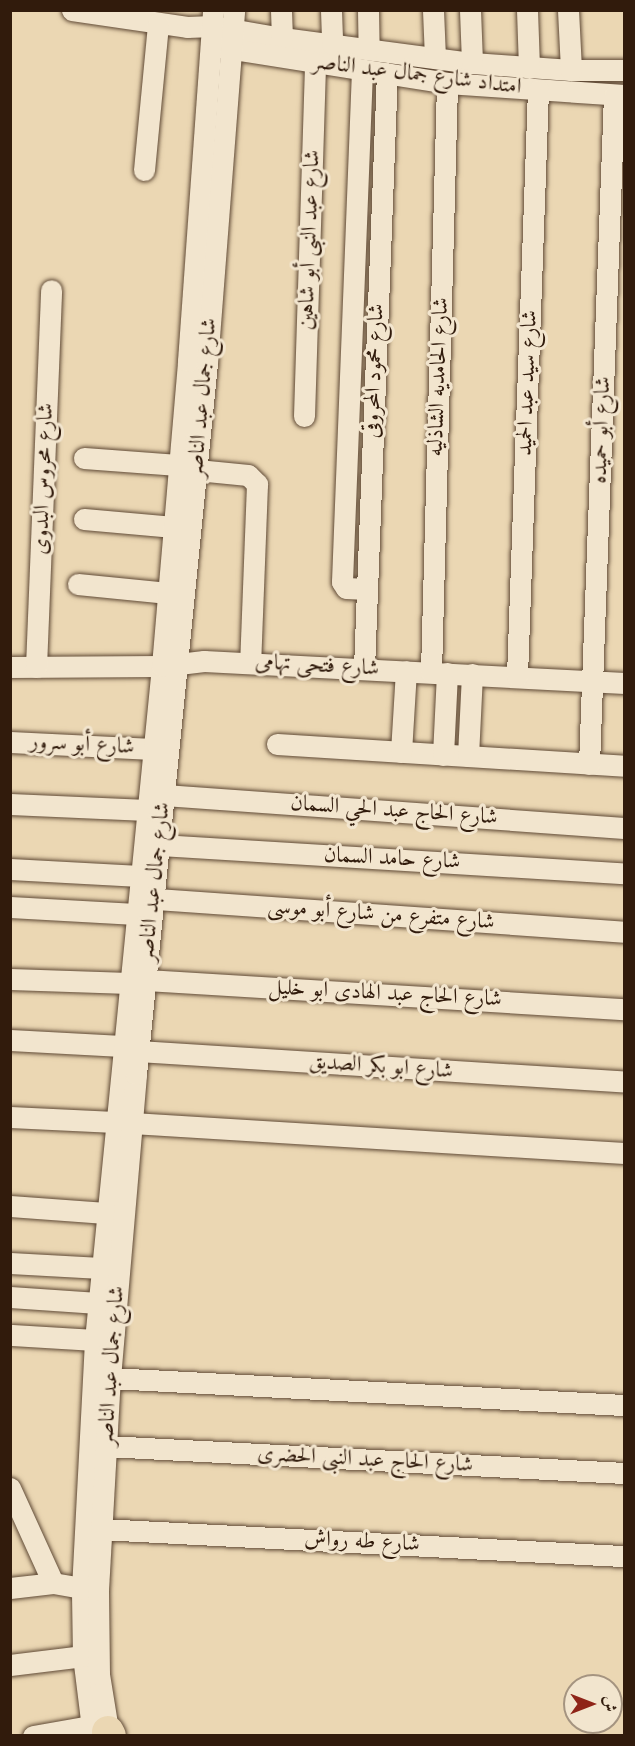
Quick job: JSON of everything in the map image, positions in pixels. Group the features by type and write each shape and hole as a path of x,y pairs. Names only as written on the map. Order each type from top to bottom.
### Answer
{"street":[{"path":"72,10 158,24 212,27"},
{"path":"281,10 282,38"},
{"path":"331,10 332,44"},
{"path":"368,10 369,49"},
{"path":"433,10 435,58"},
{"path":"470,10 472,63"},
{"path":"527,10 529,68"},
{"path":"568,10 571,70"},
{"path":"144,170 158,24"},
{"name":"امتداد شارع جمال عبد الناصر","path":"212,27 472,63 571,70 624,70"},
{"name":"شارع جمال عبد الناصر","path":"198,362 212,27"},
{"name":"امتداد شارع جمال عبد الناصر","path":"234,30 315,63 447,83 619,95"},
{"name":"شارع جمال عبد الناصر","path":"143,903 159,844 164,795 170,664 188,468 234,30"},
{"name":"شارع عبد النبى أبو شاهين","path":"304,416 315,63"},
{"path":"362,70 342,582 346,588 367,589"},
{"name":"شارع محمود المحروقى","path":"364,668 387,73"},
{"name":"شارع الحامديه الشاذليه","path":"443,755 439,672 447,83"},
{"name":"شارع سيد عبد الحميد","path":"517,676 538,90"},
{"name":"شارع أبو حميده","path":"590,764 619,95"},
{"name":"شارع محروس البدوى","path":"36,667 51,290"},
{"path":"84,458 248,475 257,484 250,663"},
{"name":"شارع جمال عبد الناصر","path":"104,1730 83,1656 90,1590 100,1529 124,1123 138,982 143,903 140,876 153,748 170,664 168,593 174,527 188,468"},
{"path":"84,519 174,527"},
{"path":"78,584 168,593"},
{"name":"شارع فتحى تهامى","path":"10,667 170,664 204,661 624,683"},
{"path":"401,752 406,671"},
{"path":"468,756 472,674"},
{"name":"شارع أبو سرور","path":"10,742 153,748"},
{"path":"277,744 624,766"},
{"name":"شارع الحاج عبد الحي السمان","path":"164,795 624,828"},
{"path":"10,804 147,810"},
{"name":"شارع حامد السمان","path":"159,844 624,873"},
{"path":"10,869 140,876"},
{"name":"شارع متفرع من شارع أبو موسى","path":"10,907 143,903 624,932"},
{"name":"شارع الحاج عبد الهادى ابو خليل","path":"10,979 138,982 624,1009"},
{"name":"شارع ابو بكر الصديق","path":"10,1040 624,1082"},
{"path":"10,1117 624,1153"},
{"name":"شارع جمال عبد الناصر","path":"104,1730 90,1590 95,1340 106,1213 124,1123"},
{"path":"10,1206 106,1213"},
{"path":"10,1263 101,1268"},
{"path":"10,1297 98,1303"},
{"path":"12,1335 95,1340"},
{"path":"110,1378 624,1405"},
{"name":"شارع الحاج عبد النبى الحضرى","path":"106,1446 624,1473"},
{"path":"10,1488 53,1583"},
{"name":"شارع طه رواش","path":"100,1529 623,1556"},
{"path":"10,1588 53,1583 90,1590"},
{"path":"10,1665 83,1656"},
{"path":"33,1736 104,1730"}]}
